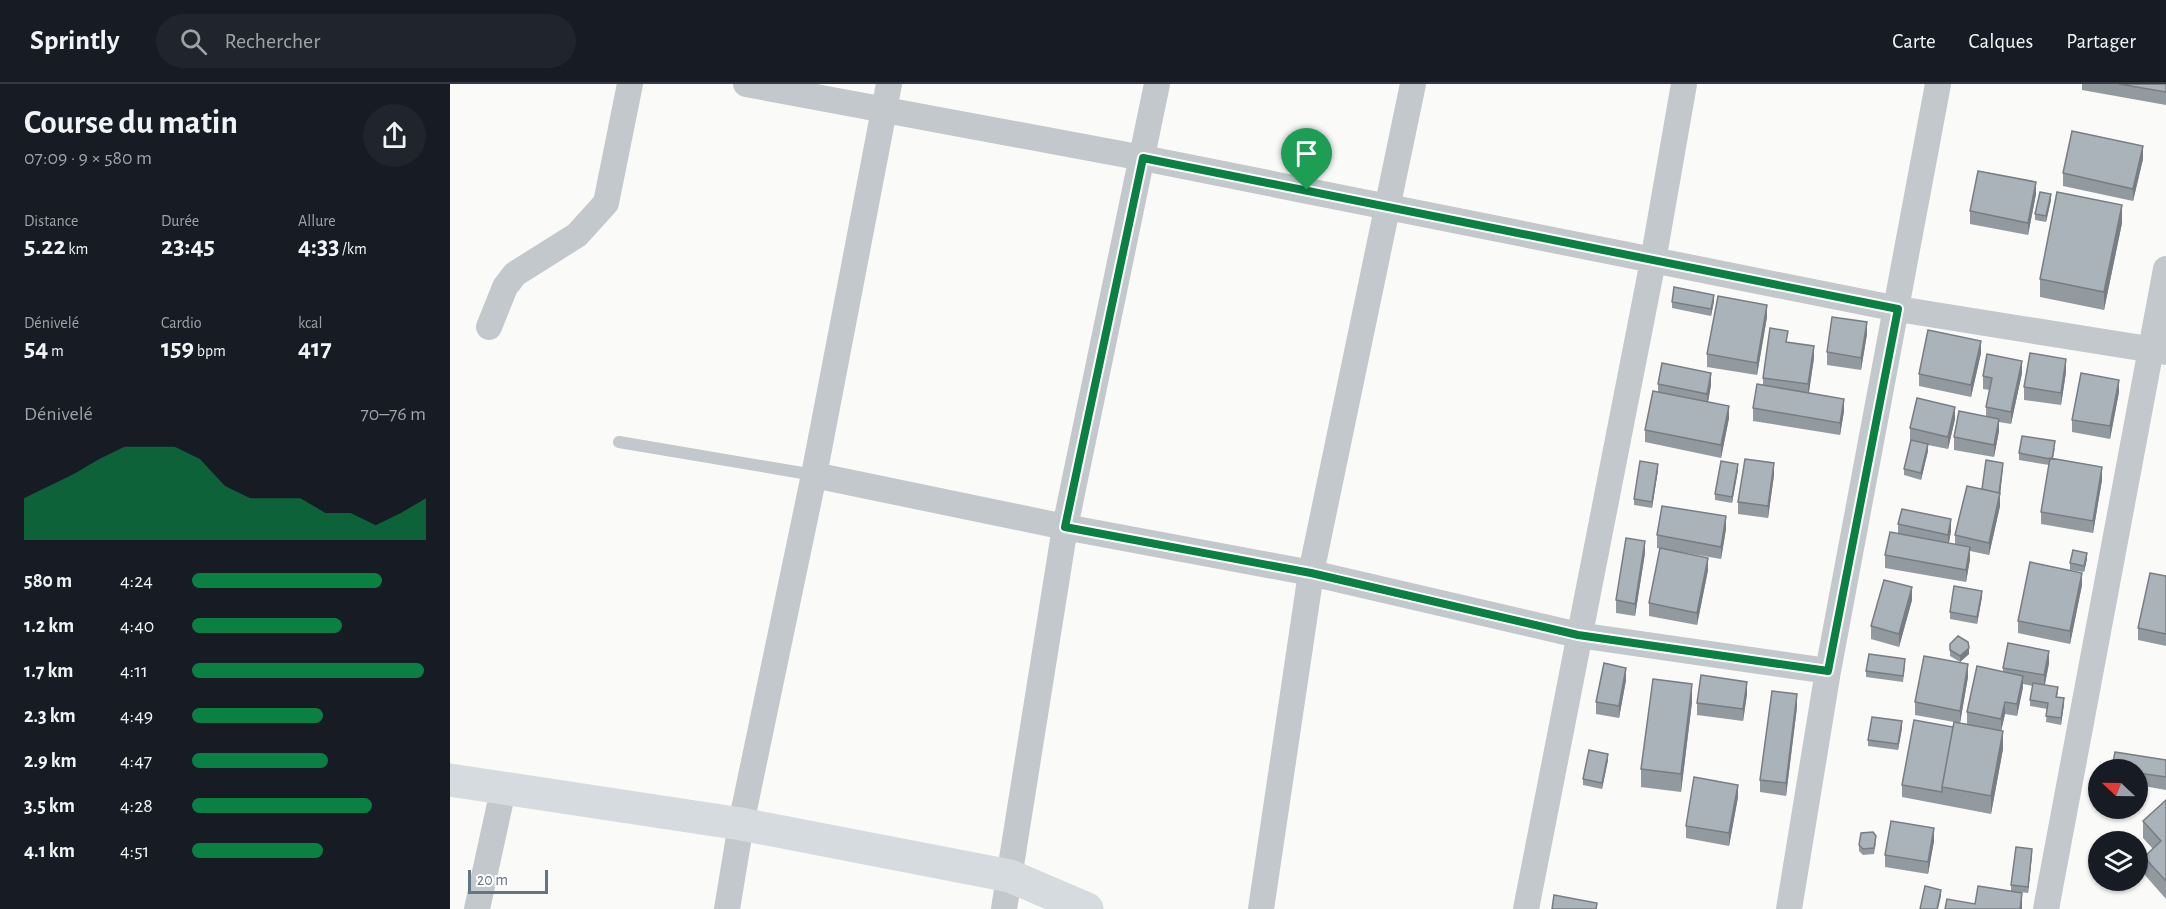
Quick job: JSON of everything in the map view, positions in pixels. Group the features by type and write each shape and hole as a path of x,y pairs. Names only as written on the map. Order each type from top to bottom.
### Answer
{"street":[{"path":"489,327 505,287 515,274 577,235 606,203 630,84"},
{"path":"746,84 1389,206 1898,309 2158,351"},
{"path":"727,909 741,824 814,475 889,84"},
{"path":"1004,909 1065,527 1157,84"},
{"path":"1261,909 1311,573 1413,84"},
{"path":"1526,909 1653,261 1684,84"},
{"path":"1789,909 1828,671 1898,309 1938,84"},
{"path":"2046,909 2158,351 2166,269"},
{"path":"814,475 1065,527 1311,573 1578,635 1828,671"},
{"path":"450,780 503,790 741,824 1010,876 1087,909"},
{"path":"477,909 503,790"}],"lane":[{"path":"620,442 814,475"}],"building":[{"path":"2119,84 2166,84 2166,92"},
{"path":"2072,131 2143,146 2133,189 2063,173"},
{"path":"1978,171 2036,182 2028,223 1970,211"},
{"path":"2040,192 2051,194 2046,216 2035,214"},
{"path":"2057,192 2122,205 2104,292 2040,279"},
{"path":"1674,287 1714,295 1711,309 1672,302"},
{"path":"1718,296 1767,305 1757,363 1707,354"},
{"path":"1832,317 1867,322 1861,358 1827,352"},
{"path":"1770,328 1788,331 1786,342 1814,346 1808,384 1763,378"},
{"path":"1928,330 1981,341 1971,385 1919,374"},
{"path":"2030,353 2066,359 2061,393 2024,387"},
{"path":"1987,354 2022,361 2011,412 1986,407 1992,378 1983,376"},
{"path":"1662,363 1711,373 1707,394 1658,384"},
{"path":"2081,373 2119,380 2110,426 2072,420"},
{"path":"1757,384 1844,399 1840,423 1753,408"},
{"path":"1653,391 1729,406 1721,445 1645,430"},
{"path":"1917,398 1955,407 1948,437 1910,428"},
{"path":"1959,411 1999,419 1994,445 1954,437"},
{"path":"2022,436 2055,441 2052,459 2019,453"},
{"path":"1911,440 1928,444 1921,473 1904,469"},
{"path":"2050,458 2102,467 2093,521 2041,512"},
{"path":"1745,459 1774,463 1768,506 1738,502"},
{"path":"1986,460 2003,463 1999,493 1982,489"},
{"path":"1640,461 1658,464 1652,502 1634,499"},
{"path":"1721,461 1738,464 1732,497 1715,494"},
{"path":"1967,486 2000,493 1989,543 1955,535"},
{"path":"1662,506 1726,516 1721,547 1657,535"},
{"path":"1902,509 1951,519 1948,535 1898,524"},
{"path":"1890,532 1970,547 1966,570 1885,555"},
{"path":"1626,538 1645,541 1635,604 1616,600"},
{"path":"1660,548 1708,558 1697,613 1649,603"},
{"path":"2073,550 2087,553 2084,566 2070,563"},
{"path":"2030,562 2082,573 2070,631 2018,621"},
{"path":"2150,573 2166,576 2166,634 2138,628"},
{"path":"1884,580 1912,587 1899,634 1871,626"},
{"path":"1954,586 1982,591 1977,617 1950,612"},
{"path":"1958,636 1968,642 1969,648 1960,656 1950,650 1950,644"},
{"path":"2008,643 2049,651 2044,675 2003,668"},
{"path":"1869,654 1905,659 1903,676 1866,671"},
{"path":"1924,656 1968,664 1960,711 1915,702"},
{"path":"1604,663 1626,668 1619,706 1596,702"},
{"path":"1977,666 2023,676 2017,704 2005,702 2001,719 1967,712"},
{"path":"1701,675 1747,682 1743,709 1697,703"},
{"path":"1653,679 1692,684 1681,774 1641,769"},
{"path":"2033,683 2058,687 2056,697 2064,698 2061,718 2046,716 2048,703 2030,700"},
{"path":"1772,691 1797,694 1786,783 1760,780"},
{"path":"1872,717 1902,721 1898,744 1868,740"},
{"path":"1914,720 1953,727 1942,792 1902,785"},
{"path":"1954,722 2003,731 1991,796 1942,787"},
{"path":"1589,750 1608,754 1602,783 1583,779"},
{"path":"2115,752 2166,760 2166,777 2148,774 2148,759 2114,759"},
{"path":"1694,777 1738,785 1729,833 1686,826"},
{"path":"2166,800 2166,881 2148,861 2148,853 2161,841 2143,821 2148,819"},
{"path":"1891,821 1934,828 1928,862 1885,855"},
{"path":"1873,832 1876,836 1874,848 1863,849 1859,845 1861,833"},
{"path":"2016,847 2032,849 2028,887 2011,885"},
{"path":"1925,886 1941,890 1937,909 1920,909"},
{"path":"1978,886 2022,893 2020,909 1945,909 1947,899 1975,904"},
{"path":"1554,895 1597,903 1596,909 1552,909"}],"route":[{"path":"1143,158 1307,190 1898,309 1828,671 1578,635 1311,573 1065,527 1143,158"}]}
